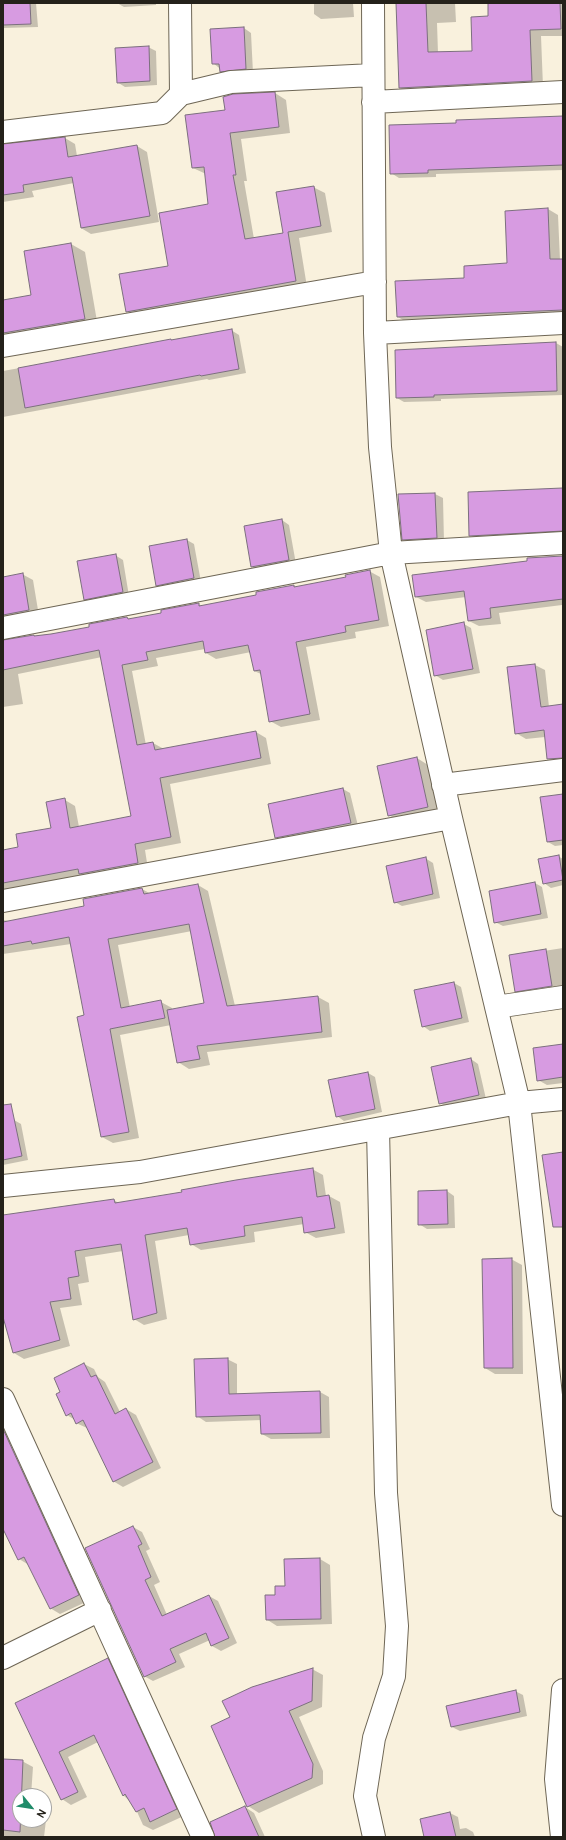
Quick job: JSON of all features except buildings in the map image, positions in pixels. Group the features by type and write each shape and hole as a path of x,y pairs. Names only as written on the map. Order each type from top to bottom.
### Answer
{"street":[{"path":"180,3 181,94"},
{"path":"373,3 375,333 380,447 391,553 450,818 519,1103 563,1504"},
{"path":"3,132 162,113 181,94 231,82 373,75"},
{"path":"373,102 563,92"},
{"path":"3,346 375,282"},
{"path":"375,333 563,323"},
{"path":"3,628 391,553 563,543"},
{"path":"443,785 563,770"},
{"path":"3,901 450,818"},
{"path":"496,1007 563,997"},
{"path":"3,1186 140,1172 519,1103 563,1099"},
{"path":"374,1837 365,1796 374,1738 394,1676 397,1626 386,1492 378,1129"},
{"path":"3,1399 203,1837"},
{"path":"3,1658 100,1610"},
{"path":"562,1837 556,1780 563,1690"}]}
